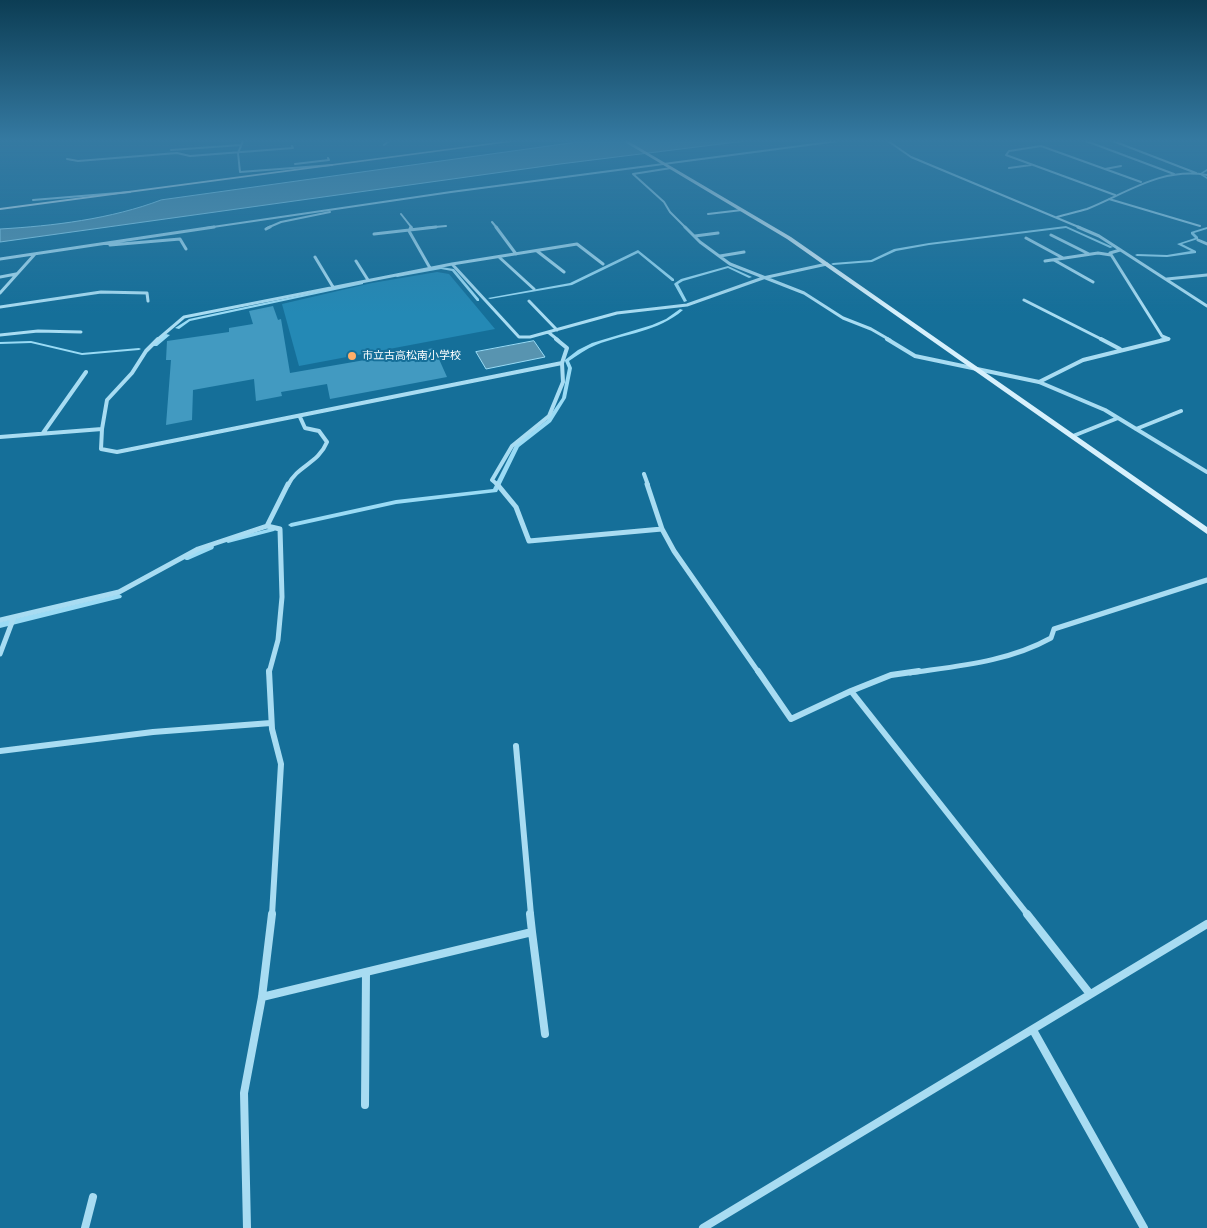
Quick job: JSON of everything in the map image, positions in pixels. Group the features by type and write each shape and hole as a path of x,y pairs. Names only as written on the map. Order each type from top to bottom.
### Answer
{"street":[{"path":"33,200 54,198"},
{"path":"0,209 82,198"},
{"path":"0,259 405,198"},
{"path":"660,198 670,212 695,236 730,264 804,293 843,318 871,329 915,356 1038,382 1080,396 1207,472"},
{"path":"722,198 789,238 827,264 1207,531"},
{"path":"1011,198 1098,236 1207,306"},
{"path":"1056,217 1086,209 1109,199 1200,226"},
{"path":"266,229 281,222 332,212 342,207"},
{"path":"708,214 742,210"},
{"path":"1159,213 1165,211"},
{"path":"401,214 412,228 409,231 430,268"},
{"path":"492,222 516,254"},
{"path":"374,234 446,226"},
{"path":"695,236 718,233"},
{"path":"1051,235 1090,254"},
{"path":"1026,238 1063,258"},
{"path":"94,245 104,246 180,239 183,241 186,249"},
{"path":"1198,240 1207,244"},
{"path":"562,363 376,399 300,417 117,452 101,449 107,400 132,373 146,351 166,331 184,318 430,268 577,244 603,264"},
{"path":"537,250 564,272"},
{"path":"1111,255 1110,253 1120,250"},
{"path":"720,256 744,252"},
{"path":"0,294 36,254"},
{"path":"1044,261 1090,254 1111,255"},
{"path":"1038,382 1083,360 1120,349 1169,339 1162,336 1111,255"},
{"path":"315,257 333,287"},
{"path":"499,257 534,289"},
{"path":"1053,259 1093,282"},
{"path":"356,261 368,280"},
{"path":"452,264 519,337 530,337 617,313 687,305 763,278 827,264"},
{"path":"0,277 17,274"},
{"path":"1166,279 1207,276"},
{"path":"0,306 101,292 147,293 148,301"},
{"path":"529,300 557,330"},
{"path":"1024,300 1120,349"},
{"path":"0,335 38,331 81,332"},
{"path":"548,332 567,348 562,363 563,382 557,401 549,416 512,446 492,480 506,490 522,516 529,541 662,529"},
{"path":"43,433 86,372"},
{"path":"1136,429 1181,411"},
{"path":"267,526 293,475 322,454 327,442 324,434 318,428 306,428 300,417"},
{"path":"1073,436 1118,418"},
{"path":"0,437 102,429"},
{"path":"644,474 662,529 674,551 791,718 891,676 969,665 1034,648 1051,638 1054,630 1207,580"},
{"path":"0,620 119,592 198,549 267,526 280,529 282,597 278,640 269,670 271,723 281,764 276,889 262,997 244,1093 247,1228"},
{"path":"0,654 14,616"},
{"path":"851,692 1090,994"},
{"path":"0,751 153,732 271,723"},
{"path":"516,746 532,932 545,1034"},
{"path":"703,1228 1207,924"},
{"path":"262,997 532,932"},
{"path":"365,1105 366,972"},
{"path":"1033,1030 1144,1228"},
{"path":"85,1228 93,1197"}],"shaded area":[{"path":"173,198 314,198 0,242 0,229 40,226 102,217"},
{"path":"437,272 449,274 495,329 299,366 282,304 372,283"},
{"path":"534,341 545,357 486,369 476,352"}],"building":[{"path":"273,306 278,320 281,319 290,373 434,348 447,377 330,399 327,384 281,392 282,396 256,401 254,379 193,390 192,420 166,425 171,360 166,360 167,341 229,332 229,328 253,324 249,311"}],"waterway":[{"path":"833,264 872,261 895,250 929,244 1066,227 1111,247"},
{"path":"1137,255 1167,256 1195,252 1179,244 1197,238 1192,233 1207,228"},
{"path":"490,298 571,284 638,251 673,280"},
{"path":"685,301 676,284 682,280 728,267 750,277"},
{"path":"397,276 441,268 453,270 478,300"},
{"path":"177,328 189,320 362,283"},
{"path":"291,525 396,502 495,491 517,446 549,421 564,398 570,368 567,361 580,351 594,344 653,326 668,320 681,310"},
{"path":"155,345 168,335"},
{"path":"0,343 31,342 82,354 139,349"},
{"path":"228,541 272,530"},
{"path":"186,558 211,547"},
{"path":"0,625 119,596"}],"place":[{"name":"市立古高松南小学校","path":"352,356"}]}
